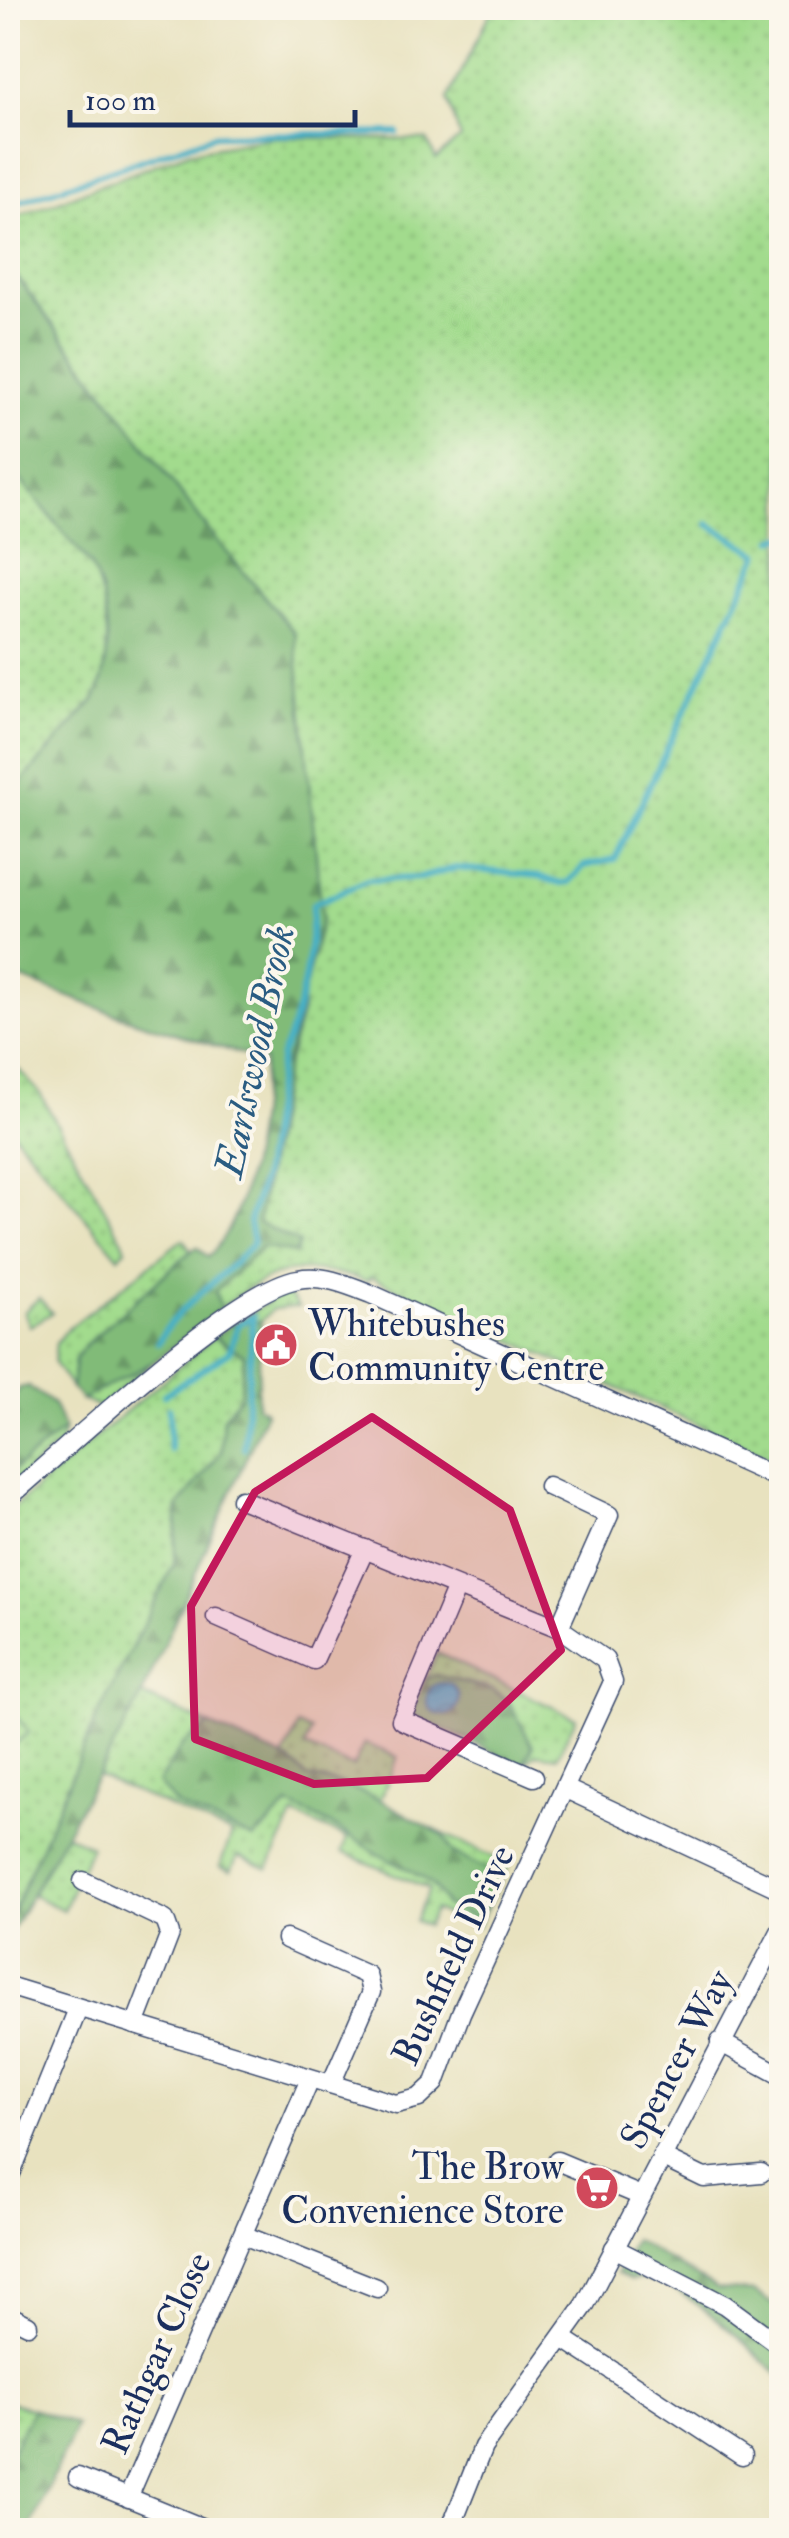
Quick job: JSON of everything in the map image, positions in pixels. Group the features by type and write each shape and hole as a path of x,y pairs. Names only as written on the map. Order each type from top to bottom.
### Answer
{"street":[{"path":"8,1498 213,1325 275,1285 310,1277 372,1294 782,1480"},
{"path":"548,1486 609,1515 558,1628"},
{"name":"Bushfield Drive","path":"8,1986 396,2104 419,2098 435,2083 461,2014 613,1682 605,1660 558,1628 241,1499"},
{"path":"216,1617 314,1660 365,1550"},
{"path":"456,1589 401,1720 534,1777"},
{"path":"566,1789 782,1890"},
{"path":"83,1881 165,1920 170,1934 136,2025"},
{"name":"Spencer Way","path":"450,2530 484,2447 564,2339 782,1928"},
{"path":"286,1939 366,1975 371,1992 331,2084"},
{"path":"8,2181 78,2009"},
{"path":"720,2042 782,2076"},
{"name":"Rathgar Close","path":"128,2498 310,2079"},
{"path":"661,2157 704,2178 761,2173"},
{"path":"557,2161 641,2196"},
{"name":"Rathgar Close","path":"243,2235 377,2288"},
{"path":"614,2248 725,2306 782,2347"},
{"path":"8,2315 28,2325"},
{"path":"564,2339 742,2456"},
{"name":"Rathgar Close","path":"78,2477 208,2530"}],"highlighted area":[{"path":"372,1417 510,1510 561,1650 427,1778 314,1784 195,1739 191,1606 255,1492"}],"green space":[{"path":"493,8 781,8 781,1462 371,1277 367,1281 325,1272 290,1272 258,1283 221,1308 214,1291 263,1247 295,1253 258,1222 284,1075 302,1011 295,633 213,536 8,265 8,220 189,152 274,137 427,140 436,159 460,138 448,99"},
{"path":"8,266 213,536 295,633 322,918 284,1075 258,1222 299,1243 295,1253 262,1247 215,1291 221,1308 155,1361 82,1400 72,1389 75,1360 84,1346 191,1251 197,1247 208,1257 223,1239 250,1165 264,1061 120,1016 8,974 8,797 94,700 105,668 107,632 102,596 90,564 8,465"},
{"path":"8,465 90,564 102,596 107,651 94,700 8,797"},
{"path":"8,1058 39,1092 123,1241 126,1249 119,1257 8,1127"},
{"path":"183,1239 191,1251 84,1346 75,1360 72,1389 54,1363 56,1343 64,1332"},
{"path":"286,1292 298,1307 273,1309 261,1321 231,1324"},
{"path":"39,1298 52,1313 30,1326 24,1312"},
{"path":"261,1321 257,1406 266,1412 142,1695 8,1937 8,1923 97,1717 174,1564 178,1507 221,1452 223,1418 240,1396 244,1355 214,1337 231,1324"},
{"path":"214,1337 244,1355 240,1396 223,1418 221,1452 178,1507 174,1564 97,1717 8,1923 8,1512"},
{"path":"155,1361 99,1407 82,1400"},
{"path":"28,1386 53,1404 64,1429 8,1475 8,1409 19,1388"},
{"path":"64,1429 60,1443 8,1488 8,1475"},
{"path":"437,1653 576,1718 557,1757 536,1754 522,1765 533,1746 509,1703 481,1686 425,1679"},
{"path":"436,1675 493,1690 510,1703 533,1747 522,1765 416,1717 413,1710 425,1679"},
{"path":"142,1695 283,1758 298,1726 311,1731 305,1747 353,1767 364,1743 398,1757 380,1800 396,1812 509,1864 477,1928 434,1910 427,1926 415,1921 429,1889 342,1852 347,1838 294,1815 268,1869 238,1856 231,1871 220,1866 232,1834 97,1776"},
{"path":"8,1707 29,1732 8,1750"},
{"path":"209,1725 290,1761 307,1777 341,1784 380,1800 444,1836 453,1853 500,1876 479,1920 446,1906 424,1878 289,1805 254,1839 176,1805 158,1783 183,1744"},
{"path":"65,1834 91,1846 63,1910 32,1895"},
{"path":"634,2240 718,2289 755,2292 781,2310 781,2376 689,2299 649,2280 631,2280 617,2273"},
{"path":"8,2402 33,2409 8,2457"},
{"path":"33,2409 76,2425 30,2530 8,2530 8,2457"}],"water":[{"path":"443,1683 455,1687 459,1699 455,1711 443,1715 431,1711 427,1699 431,1687"}],"waterway":[{"path":"8,206 215,135 398,133"},
{"name":"Earlswood Brook","path":"158,1343 175,1318 253,1243 249,1222 262,1179 281,1055 304,981 313,904 368,880 420,878 456,868 539,876 560,884 569,882 584,866 615,859 759,554 708,524"},
{"name":"Earlswood Brook","path":"774,540 782,537"},
{"path":"164,1395 229,1352 238,1325 253,1316 244,1448"},
{"name":"Earlswood Brook","path":"169,1408 170,1450"}],"place":[{"name":"Whitebushes Community Centre","path":"276,1345"},
{"name":"The Brow Convenience Store","path":"597,2188"}]}
